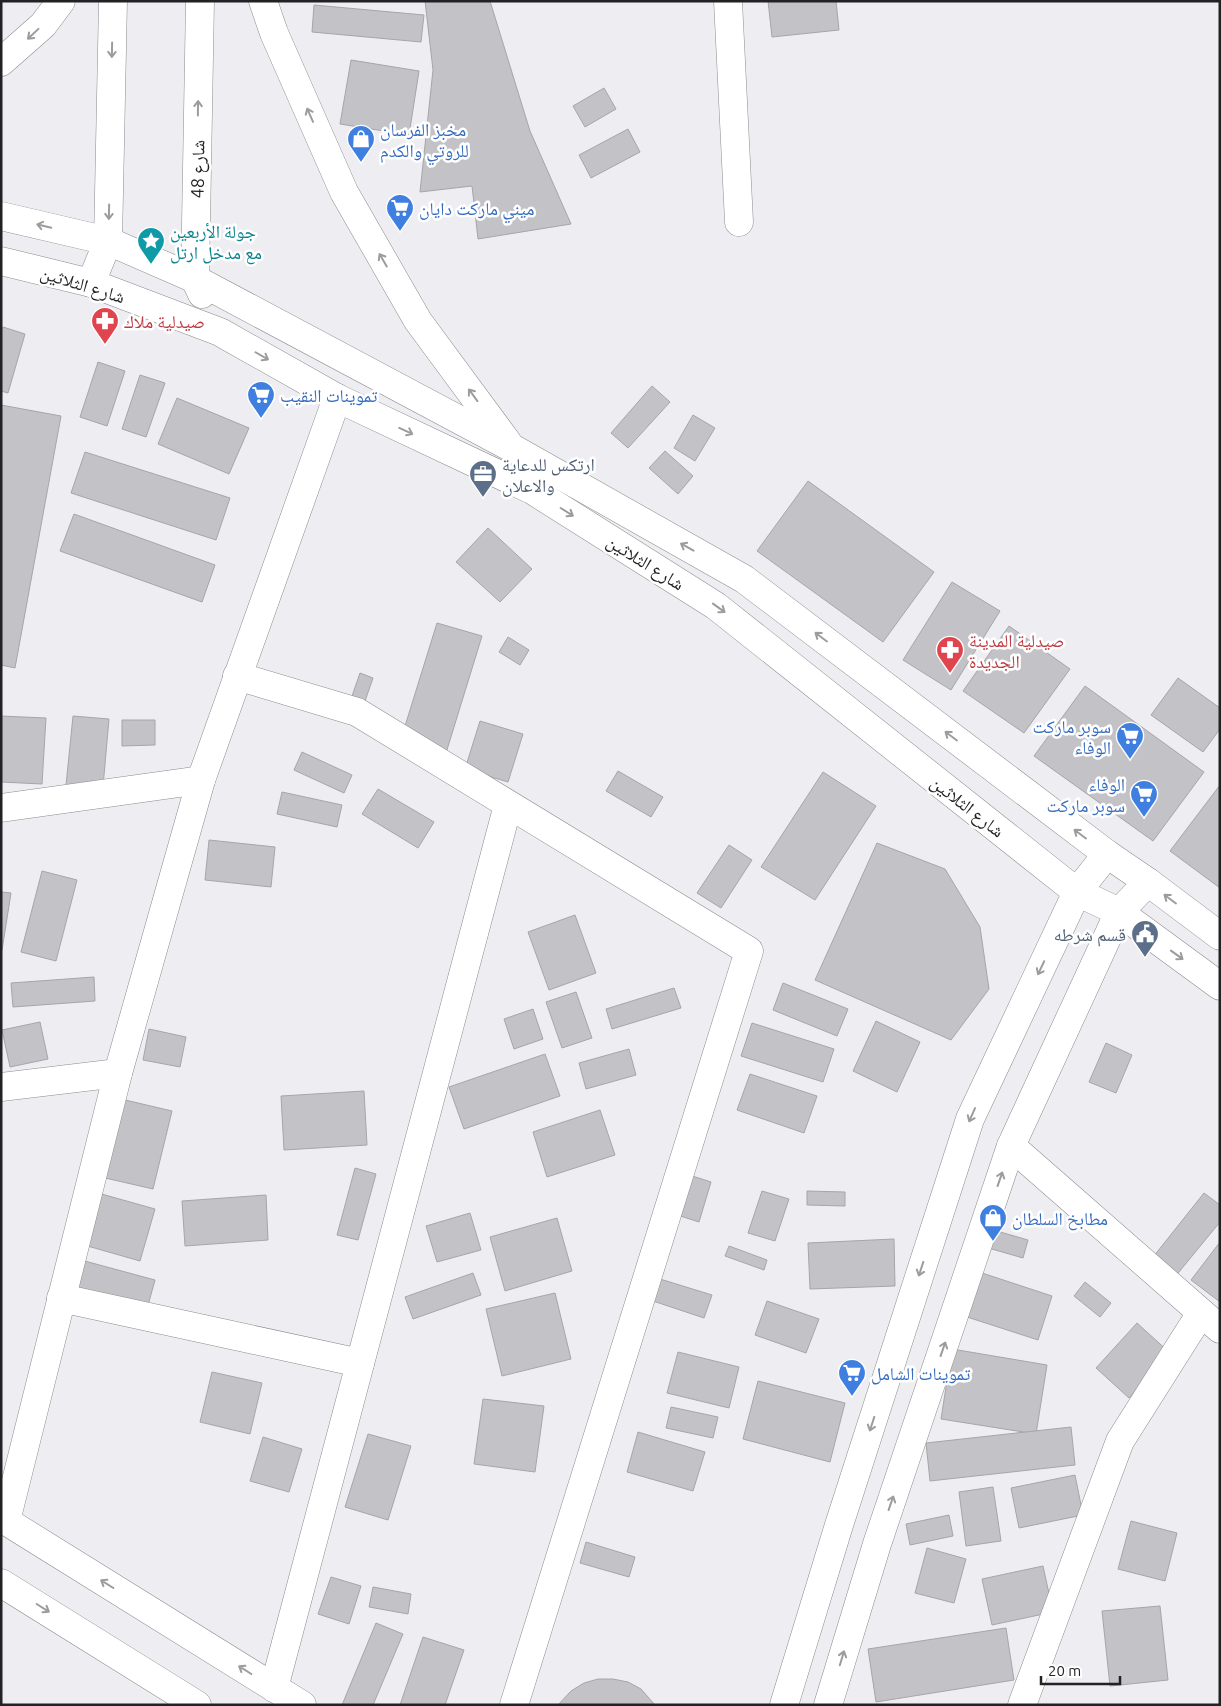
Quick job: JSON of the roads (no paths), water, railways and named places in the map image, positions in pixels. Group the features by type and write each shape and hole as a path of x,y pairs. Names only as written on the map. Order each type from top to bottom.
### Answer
{"street":[{"path":"1,62 43,24 61,1"},
{"path":"91,283 108,241 113,1"},
{"name":"شارع 48","path":"200,1 195,279 220,332"},
{"path":"262,1 274,33 344,192 418,321 512,448"},
{"path":"728,1 739,222"},
{"name":"شارع الثلاثين","path":"1,216 108,241 195,279 512,448 744,579 1107,854 1220,936"},
{"name":"شارع الثلاثين","path":"1,261 91,283 220,332 337,398 532,490 716,606 1077,892 1119,912 1220,986"},
{"path":"302,1705 4,1520 118,1073 201,780 337,398"},
{"path":"237,676 357,712 749,951 514,1705"},
{"path":"1,808 201,780"},
{"path":"274,1688 508,805"},
{"path":"784,1705 839,1525 970,1119 1077,892 1107,854"},
{"path":"828,1705 877,1544 1011,1146 1119,912 1148,882"},
{"path":"1,1087 118,1073"},
{"path":"1011,1146 1211,1321 1120,1441 1022,1705"},
{"path":"61,1298 360,1363"},
{"path":"1,1582 197,1705"}],"place":[{"name":"مخبز الفرسان للروتي والكدم","path":"361,163"},
{"name":"ميني ماركت دايان","path":"400,232"},
{"name":"جولة الأربعين مع مدخل ارتل","path":"151,265"},
{"name":"صيدلية ملاك","path":"105,345"},
{"name":"تموينات النقيب","path":"261,419"},
{"name":"ارتكس للدعاية والاعلان","path":"483,498"},
{"name":"صيدلية المدينة الجديدة","path":"950,674"},
{"name":"سوبر ماركت الوفاء","path":"1130,760"},
{"name":"الوفاء سوبر ماركت","path":"1144,818"},
{"name":"قسم شرطه","path":"1145,958"},
{"name":"مطابخ السلطان","path":"993,1242"},
{"name":"تموينات الشامل","path":"852,1397"}]}
